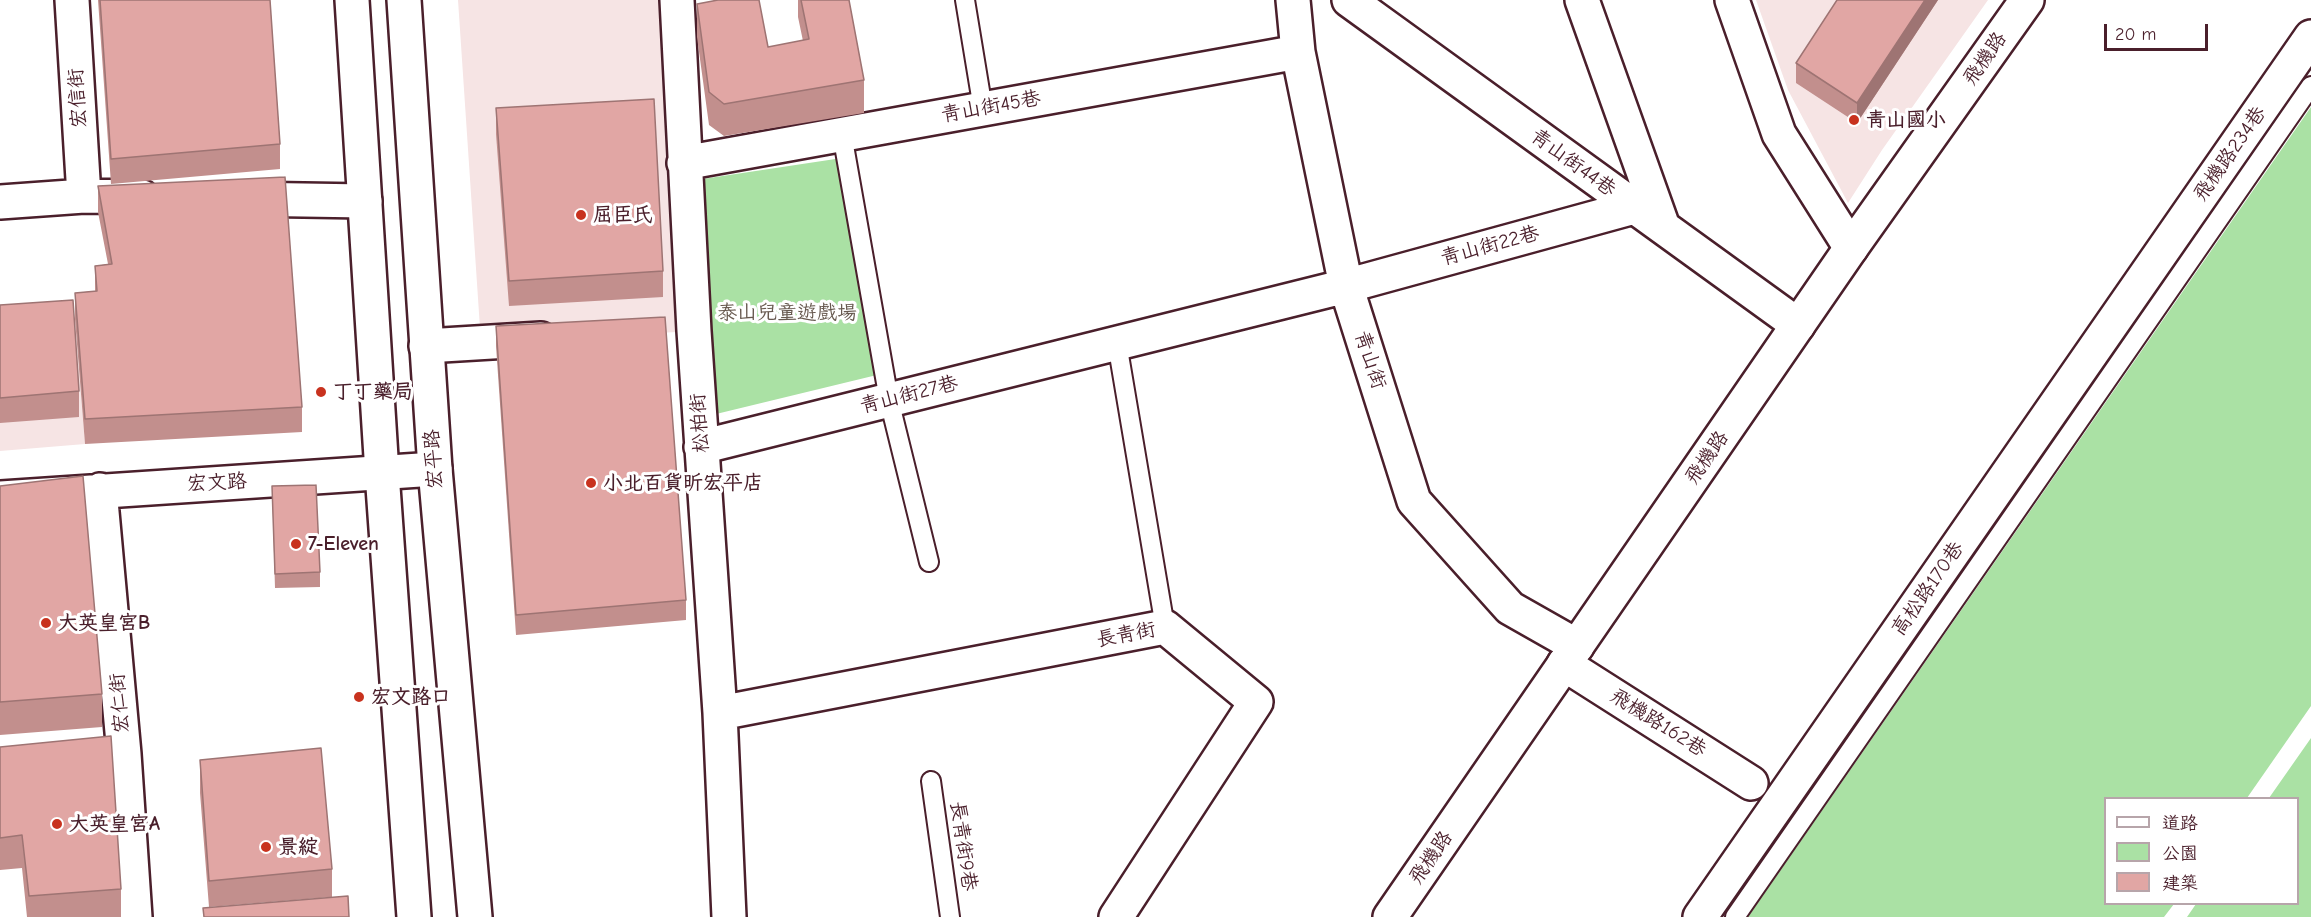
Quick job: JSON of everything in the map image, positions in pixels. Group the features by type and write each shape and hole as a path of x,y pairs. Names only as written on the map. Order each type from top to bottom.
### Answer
{"street":[{"name":"宏信街","path":"72,0 84,196"},
{"path":"352,0 382,473 414,917"},
{"name":"宏平路","path":"404,0 435,469 475,917"},
{"name":"松柏街","path":"677,0 694,331 720,713 729,917"},
{"name":"青山街","path":"1293,0 1298,52 1346,286 1414,501 1510,608 1570,655"},
{"name":"青山街44巷","path":"1349,0 1798,325"},
{"path":"1582,0 1663,227"},
{"path":"1732,0 1779,134 1851,248"},
{"name":"飛機路","path":"1390,917 1851,248 2026,0"},
{"name":"飛機路234巷","path":"2156,261 2308,42"},
{"name":"青山街45巷","path":"684,163 1298,52"},
{"path":"0,202 84,196 166,197"},
{"path":"213,198 365,201"},
{"name":"青山街22巷","path":"1346,286 1634,207"},
{"name":"高松路170巷","path":"1700,917 2156,261"},
{"name":"青山街27巷","path":"701,447 1346,286"},
{"path":"659,333 694,331"},
{"path":"426,346 576,337"},
{"name":"宏文路","path":"0,498 435,469"},
{"name":"宏仁街","path":"100,490 124,754 135,917"},
{"name":"長青街","path":"720,713 1165,627 1256,702 1116,917"},
{"name":"飛機路162巷","path":"1570,655 1751,783"},
{"path":"90,758 124,754"}],"lane":[{"path":"965,0 983,109"},
{"path":"1735,917 2311,86"},
{"path":"842,134 889,400 929,562"},
{"path":"1118,343 1165,627"},
{"name":"長青街9巷","path":"931,781 950,917"}],"shaded area":[{"path":"458,0 674,0 694,331 481,343"},
{"name":"青山國小","path":"1756,0 1988,0 1882,150 1848,203 1788,90"},
{"path":"75,319 85,444 0,451 0,324"}],"green space":[{"path":"2311,107 2311,706 2248,797 2104,797 2104,905 2173,905 2164,917 1748,917"},
{"name":"泰山兒童遊戲場","path":"842,158 881,374 712,415 696,180"},
{"path":"2311,738 2311,917 2187,917 2195,905 2299,905 2299,797 2270,797"}],"building":[{"path":"100,0 270,0 280,144 111,159"},
{"path":"718,0 759,0 768,47 809,39 801,0 849,0 864,80 724,104 709,92 697,4"},
{"path":"1837,0 1925,0 1857,103 1796,63"},
{"name":"屈臣氏","path":"654,99 663,271 509,281 496,108"},
{"path":"285,177 302,407 85,419 75,293 97,291 95,266 112,264 98,186"},
{"path":"73,300 79,391 0,398 0,305"},
{"name":"小北百貨昕宏平店","path":"665,317 686,600 516,615 496,326"},
{"name":"大英皇宮B","path":"83,476 102,694 0,702 0,486"},
{"name":"7-Eleven","path":"316,485 320,572 275,574 272,486"},
{"name":"大英皇宮A","path":"111,736 121,889 29,896 22,835 0,838 0,747"},
{"name":"景綻","path":"321,748 332,869 209,881 200,760"},
{"path":"348,896 349,917 204,917 203,908"}],"place":[{"name":"青山國小","path":"1854,120"},
{"name":"屈臣氏","path":"581,215"},
{"name":"丁丁藥局","path":"321,392"},
{"name":"小北百貨昕宏平店","path":"591,483"},
{"name":"7-Eleven","path":"296,544"},
{"name":"大英皇宮B","path":"46,623"},
{"name":"宏文路口","path":"359,697"},
{"name":"大英皇宮A","path":"57,824"},
{"name":"景綻","path":"266,847"}]}
